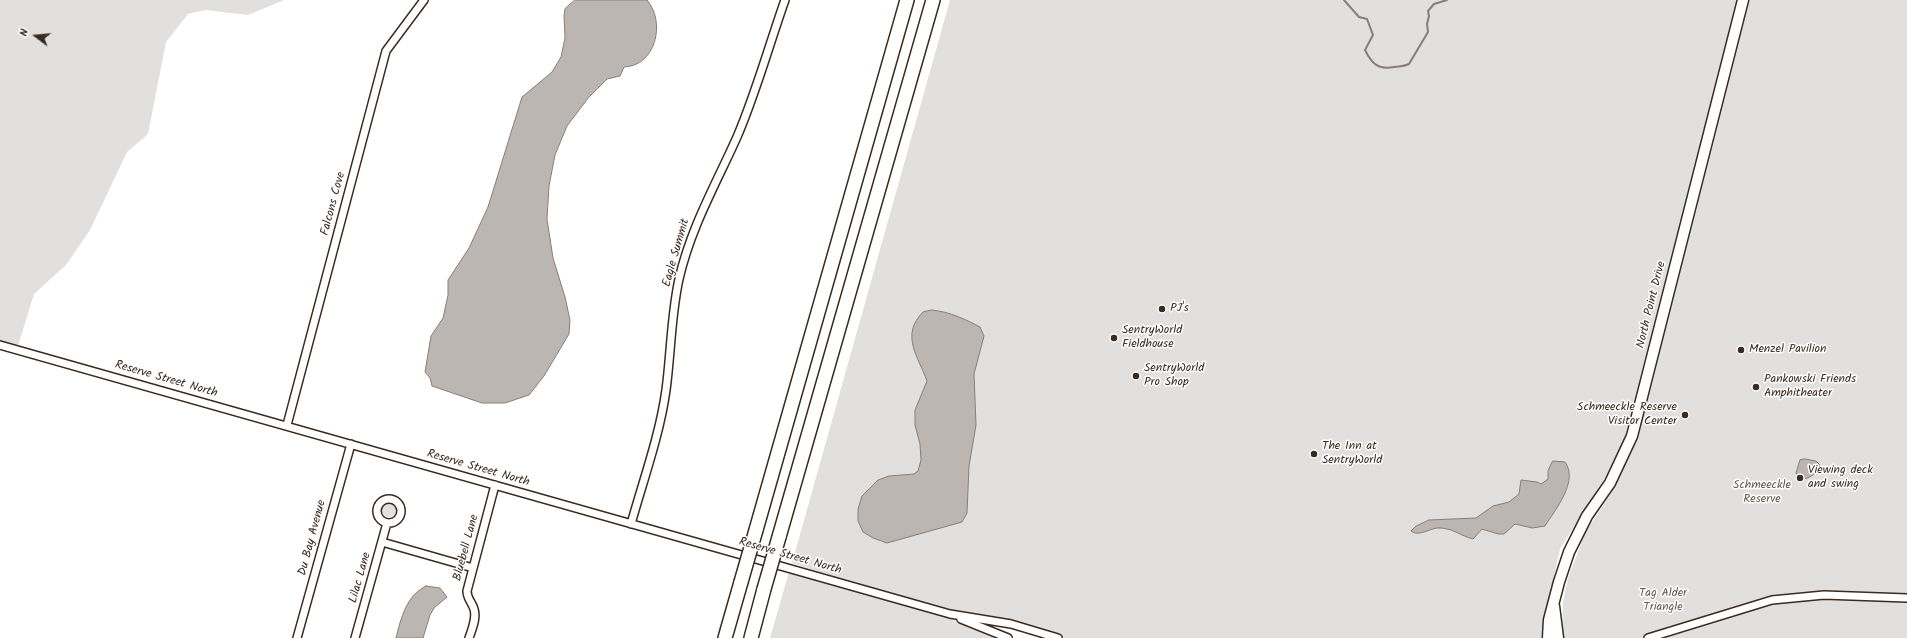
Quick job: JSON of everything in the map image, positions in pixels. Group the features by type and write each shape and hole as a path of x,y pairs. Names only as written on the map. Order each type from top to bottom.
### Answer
{"highway":[{"path":"725,638 907,0"},
{"path":"751,638 933,0"}],"street":[{"name":"Falcons Cove","path":"287,425 386,50 424,0"},
{"name":"Eagle Summit","path":"631,524 662,416 666,390 671,331 679,279 689,243 708,196 737,136 785,0"},
{"name":"North Point Drive","path":"1548,638 1549,620 1554,605 1558,582 1576,536 1587,516 1610,482 1632,436 1743,0"},
{"name":"Reserve Street North","path":"0,345 287,425 950,614 1012,624 1058,638"},
{"name":"Du Bay Avenue","path":"297,638 351,444"},
{"name":"Bluebell Lane","path":"469,638 475,616 474,610 467,597 467,591 495,485"},
{"name":"Lilac Lane","path":"355,638 387,523"},
{"path":"382,542 473,568"},
{"path":"1648,638 1772,600 1824,595 1907,598"},
{"name":"North Point Drive","path":"1554,605 1558,638"},
{"name":"Reserve Street North","path":"950,614 1008,638"}],"green space":[{"path":"0,0 284,0 248,15 205,10 188,14 166,42 148,134 127,152 90,230 66,265 34,294 17,349 0,344"},
{"path":"950,0 1907,0 1907,638 1562,638 1563,602 1568,578 1586,531 1612,492 1629,430 1606,476 1560,549 1546,612 1544,638 1058,638 950,614 792,563"},
{"path":"389,501 395,503 397,509 395,515 389,517 383,515 381,509 383,503"},
{"path":"789,572 937,614 1001,638 770,638"}],"shaded area":[{"path":"575,0 647,0 653,9 656,20 657,31 655,41 644,59 635,65 624,67 620,76 607,79 589,97 567,126 555,155 549,186 547,219 553,258 565,297 570,320 569,334 544,376 529,395 505,403 482,403 432,386 430,378 425,372 431,336 443,318 448,295 448,280 469,248 488,207 522,97 552,72 561,57 565,38 565,9"},
{"path":"932,310 951,314 980,327 984,336 974,374 976,425 969,466 967,513 962,522 887,543 873,538 863,532 858,521 858,509 862,496 878,480 889,476 914,474 918,471 921,460 920,444 915,425 915,410 927,381 913,346 912,337 916,321 923,312"},
{"path":"1805,459 1816,461 1820,465 1817,471 1812,475 1800,479 1796,473 1800,460"},
{"path":"1553,461 1565,462 1569,470 1569,478 1564,495 1545,526 1532,528 1515,524 1504,534 1498,534 1482,529 1473,539 1442,528 1420,533 1414,533 1411,531 1416,526 1429,520 1476,518 1493,506 1509,502 1519,494 1521,480 1541,484 1548,479 1548,471"},
{"path":"426,586 440,588 447,597 434,608 430,615 423,638 396,638 405,608 419,590"}],"waterway":[{"path":"1344,0 1359,17 1367,19 1373,35 1365,50 1370,59 1376,65 1384,68 1409,64 1428,32 1428,11 1434,4 1447,0"}],"place":[{"name":"PJ's","path":"1162,309"},
{"name":"SentryWorld Fieldhouse","path":"1114,338"},
{"name":"Menzel Pavilion","path":"1741,350"},
{"name":"SentryWorld Pro Shop","path":"1136,376"},
{"name":"Pankowski Friends Amphitheater","path":"1756,387"},
{"name":"Schmeeckle Reserve Visitor Center","path":"1685,415"},
{"name":"The Inn at SentryWorld","path":"1314,454"},
{"name":"Viewing deck and swing","path":"1800,478"}],"park label":[{"name":"Schmeeckle Reserve","path":"1762,493"},
{"name":"Tag Alder Triangle","path":"1663,601"}]}
